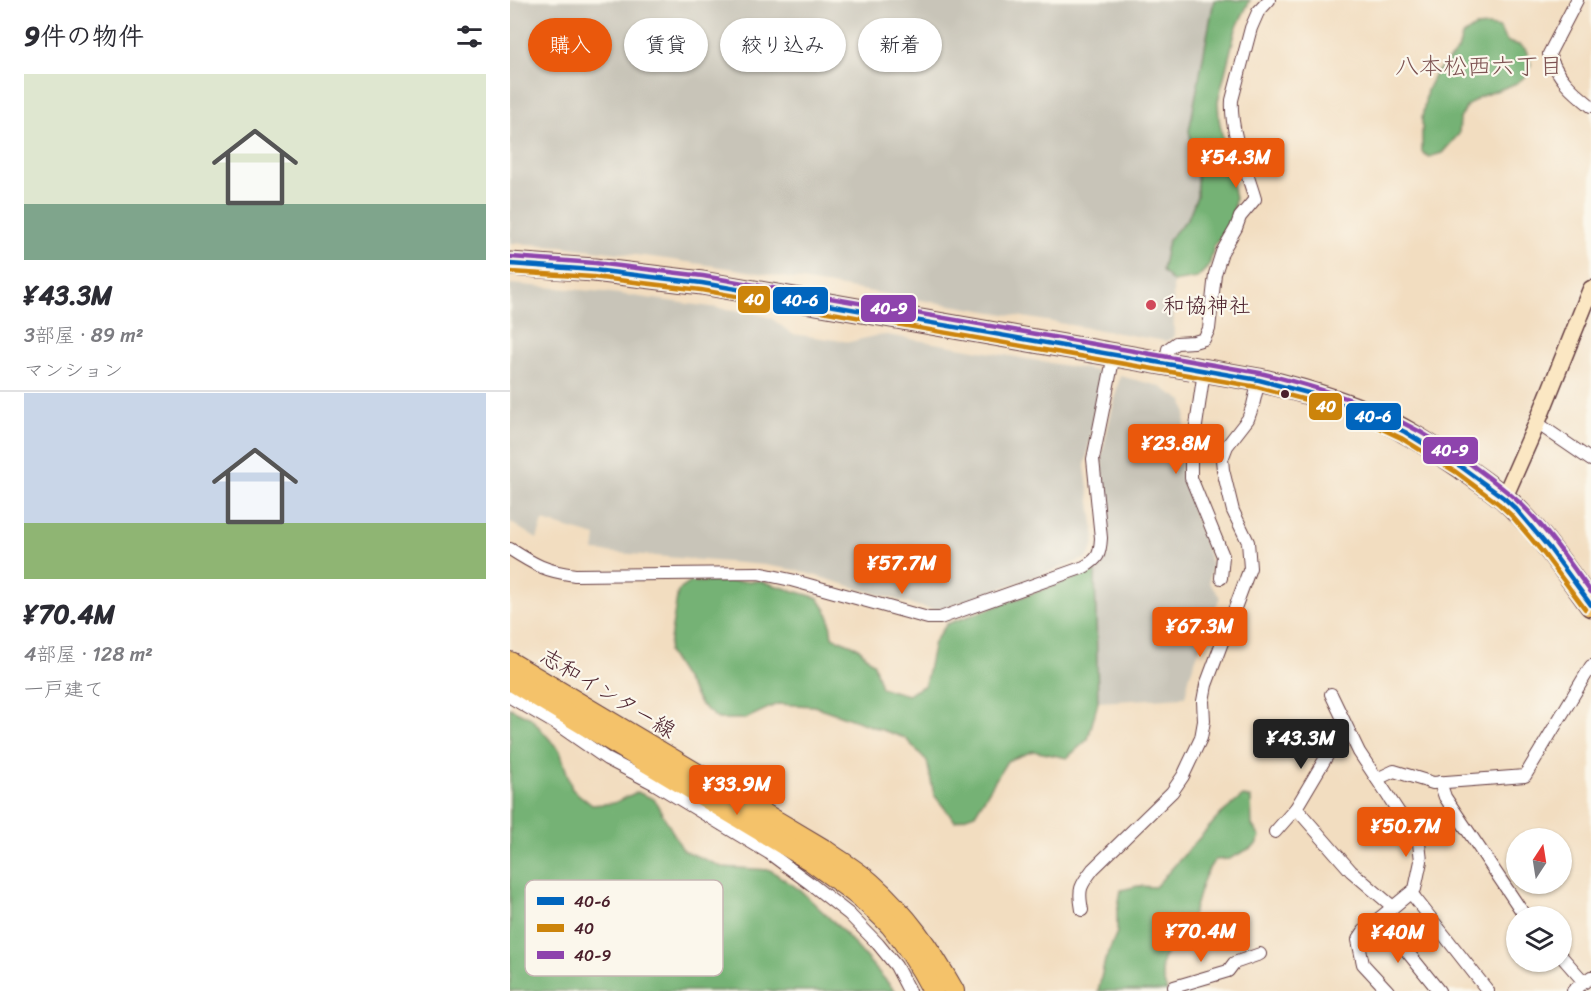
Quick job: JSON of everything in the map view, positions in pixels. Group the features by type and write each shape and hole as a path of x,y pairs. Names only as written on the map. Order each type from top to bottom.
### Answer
{"highway":[{"path":"510,264 594,270 702,283 1259,380 1329,399 1364,412 1433,448 1504,498 1545,543 1591,605"}],"main road":[{"name":"志和インター線","path":"510,662 825,850 870,883 904,917 932,953 954,991"},
{"name":"志和インター線","path":"510,680 811,861 856,893 890,926 917,962 933,991"}],"street":[{"path":"1165,364 1168,349 1176,343 1204,339 1209,328 1215,274 1222,252 1240,217 1255,199 1231,111 1251,28 1258,12 1269,0"},
{"path":"1577,0 1549,54 1555,68 1572,90 1591,106"},
{"path":"1504,498 1591,289"},
{"path":"510,549 537,566 554,573 575,575 758,573 928,618 940,618 1084,567 1095,561 1101,551 1101,538 1093,459 1114,355"},
{"path":"1204,371 1191,460 1191,478 1223,556 1221,578"},
{"path":"1082,910 1078,892 1084,880 1172,792 1183,776 1201,738 1206,685 1250,568 1248,542 1233,511 1222,459 1227,446 1248,418 1254,405 1259,380"},
{"path":"1537,423 1591,460"},
{"path":"1377,779 1394,771 1433,783 1525,776 1591,666"},
{"path":"1331,694 1359,752 1419,843 1421,861 1415,889 1364,931 1358,940 1363,964 1388,991"},
{"path":"510,697 558,725 607,759 655,784 769,853 849,914 879,944 896,966 909,991"},
{"path":"1275,832 1296,808 1334,744 1349,733"},
{"path":"1440,782 1445,797 1518,906"},
{"path":"1296,808 1351,871 1393,907"},
{"path":"1411,893 1488,991"},
{"path":"1380,918 1439,991"},
{"path":"1175,991 1174,987 1228,971 1234,963 1260,954"},
{"path":"1572,966 1588,980 1573,991"}],"shaded area":[{"path":"510,0 1214,0 1189,131 1197,165 1197,196 1188,218 1168,240 1162,271 1173,282 1174,337 1166,341 729,268 561,246 510,243"},
{"path":"510,284 604,292 754,313 771,318 792,334 850,342 887,335 1103,372 1085,466 1095,538 1092,550 1087,558 937,610 796,570 764,565 594,551 596,536 543,521 537,539 510,522"},
{"path":"1120,376 1159,386 1183,401 1186,413 1181,459 1182,478 1212,565 1209,583 1220,597 1190,674 1185,697 1098,702 1095,571 1109,554 1101,458"}],"green space":[{"path":"1214,0 1250,0 1236,29 1218,101 1219,119 1235,198 1232,222 1214,246 1209,266 1197,278 1173,282 1162,271 1168,240 1188,218 1197,196 1197,165 1189,131"},
{"path":"1475,27 1500,28 1506,40 1525,49 1531,64 1526,76 1515,84 1479,97 1467,106 1460,119 1459,134 1442,153 1429,157 1422,152 1422,118 1427,90 1435,74 1458,50 1462,36"},
{"path":"1095,571 1098,702 1088,739 1067,758 1033,751 1007,761 975,814 955,821 934,795 927,761 905,738 814,706 777,704 745,719 718,719 701,705 668,652 678,591 691,582 760,581 818,598 829,615 832,637 857,647 874,664 881,688 908,695 925,685 934,642 947,624"},
{"path":"510,708 531,718 560,751 572,789 592,805 614,803 637,792 654,799 683,850 722,867 770,870 800,890 842,930 895,991 510,991"},
{"path":"1243,796 1251,798 1252,825 1260,837 1255,846 1229,859 1215,860 1209,868 1187,929 1180,941 1163,959 1162,974 1167,991 1098,991 1105,960 1117,932 1117,912 1121,890 1138,886 1155,887 1221,814"}],"transit line":[{"name":"40-9","path":"511,257 595,263 703,276 1260,373 1317,388 1395,418 1444,446 1489,477 1520,503 1539,524 1591,592"},
{"name":"40-6","path":"510,264 594,270 702,283 1259,380 1312,394 1364,412 1405,432 1460,466 1504,498 1550,549 1591,605"},
{"name":"40","path":"510,272 593,277 701,290 1257,387 1310,401 1361,419 1401,438 1456,472 1499,504 1544,554 1585,609"}],"place":[{"name":"和協神社","path":"1151,305"}],"district":[{"name":"八本松西六丁目","path":"1479,66"}]}
